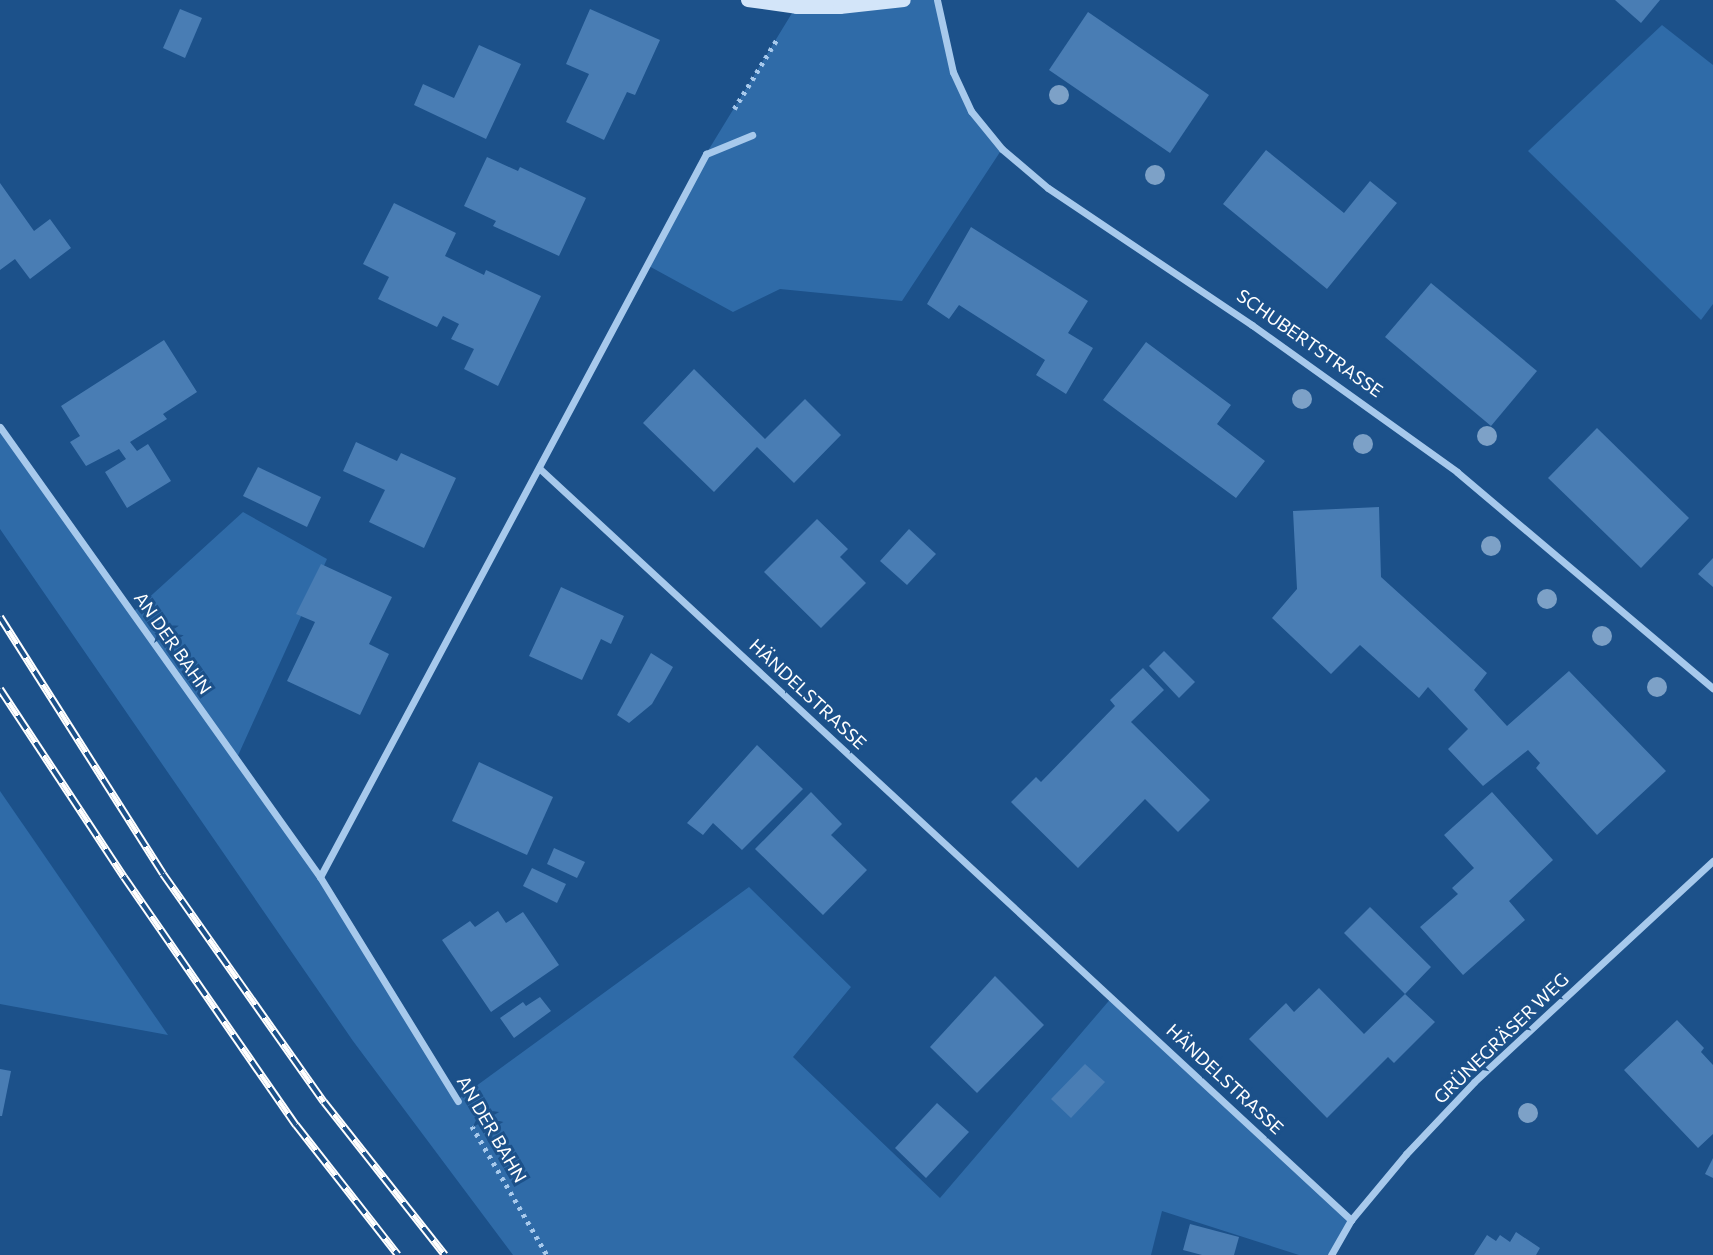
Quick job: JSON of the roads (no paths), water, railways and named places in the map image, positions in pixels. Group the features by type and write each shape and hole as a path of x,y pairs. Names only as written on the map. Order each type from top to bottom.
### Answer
{"main road":[{"path":"748,0 840,8 904,0"}],"street":[{"name":"SCHUBERTSTRASSE","path":"937,0 953,72 971,111 1002,149 1048,188 1252,325 1457,472 1713,688"},
{"path":"320,877 706,154 752,135"},
{"name":"AN DER BAHN","path":"0,427 320,877 457,1101"},
{"name":"HÄNDELSTRASSE","path":"539,468 1351,1220"},
{"name":"GRÜNEGRÄSER WEG","path":"1331,1255 1351,1220 1406,1154 1474,1082 1713,861"}],"railway":[{"path":"0,617 163,874 324,1102 445,1255"},
{"path":"0,689 124,877 296,1125 398,1255"}]}
